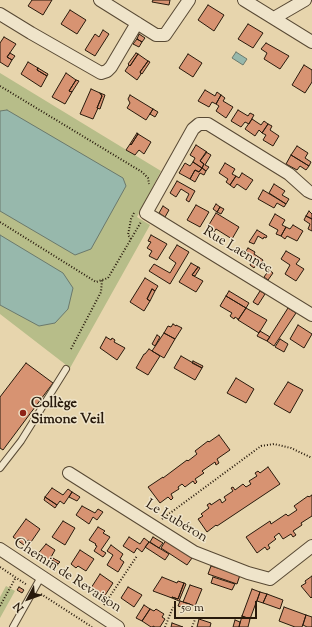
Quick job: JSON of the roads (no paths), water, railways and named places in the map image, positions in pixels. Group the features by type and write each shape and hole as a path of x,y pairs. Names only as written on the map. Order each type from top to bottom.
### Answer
{"street":[{"path":"100,0 156,35 165,35 189,0"},
{"path":"244,0 312,42"},
{"path":"274,18 305,0"},
{"path":"0,14 101,73 107,71 111,67 137,23"},
{"name":"Rue Laennec","path":"312,193 308,192 289,174 208,124 199,124 193,129 141,210 312,315"},
{"name":"Le Lubéron","path":"69,473 194,552 248,573 270,579 312,546"},
{"name":"Chemin de Revaison","path":"0,549 118,627"}],"lane":[{"path":"0,468 21,441 66,369"},
{"path":"13,627 41,576"}],"water":[{"path":"236,52 247,59 243,65 232,58"},
{"path":"7,110 123,178 126,186 91,249 75,255 0,211 0,111"},
{"path":"0,235 63,273 73,288 68,309 55,323 39,326 0,305"}],"place":[{"name":"Collège Simone Veil","path":"23,413"}]}
